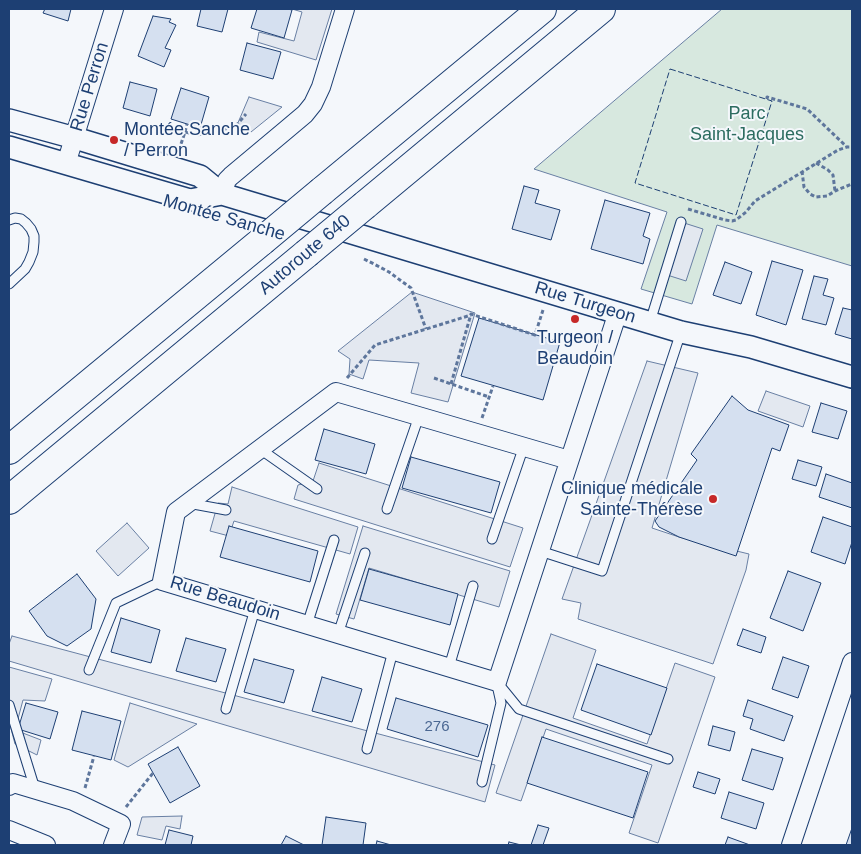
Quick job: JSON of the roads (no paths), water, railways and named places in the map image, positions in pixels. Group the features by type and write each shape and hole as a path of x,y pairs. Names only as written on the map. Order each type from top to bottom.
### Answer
{"highway":[{"path":"9,450 542,9"},
{"name":"Autoroute 640","path":"9,500 601,9"}],"street":[{"name":"Rue Perron","path":"66,164 114,9"},
{"path":"222,194 230,176 292,125 313,104 321,87 345,9"},
{"name":"Montée Sanche","path":"9,120 200,176 222,194 320,223"},
{"name":"Montée Sanche","path":"9,147 190,200 222,194"},
{"name":"Rue Turgeon","path":"320,223 681,332 751,347 852,378"},
{"path":"497,682 618,312"},
{"name":"Rue Beaudoin","path":"419,416 336,392 176,512 162,581 497,682"},
{"path":"419,416 569,460"},
{"path":"791,845 852,662"},
{"path":"9,786 13,783 73,801 120,824 113,845"},
{"path":"9,830 46,845"}],"lane":[{"path":"9,220 15,218 26,223 34,236 34,242 30,262 9,284"},
{"path":"650,322 681,222"},
{"path":"540,551 602,571 681,332"},
{"path":"387,509 419,416"},
{"path":"492,539 524,446"},
{"path":"260,449 317,489"},
{"path":"188,503 226,510"},
{"path":"307,625 334,540"},
{"path":"338,634 365,553"},
{"path":"89,670 116,604 162,581"},
{"path":"449,668 473,586"},
{"path":"226,709 255,609"},
{"path":"367,749 392,651"},
{"path":"497,682 520,709 668,759"},
{"path":"482,782 501,704 497,682"},
{"path":"9,705 35,790"}],"place":[{"name":"Montée Sanche / Perron","path":"114,140"},
{"name":"Turgeon / Beaudoin","path":"575,319"},
{"name":"Clinique médicale Sainte-Thérèse","path":"713,499"}],"park label":[{"name":"Parc Saint-Jacques","path":"747,124"}]}
